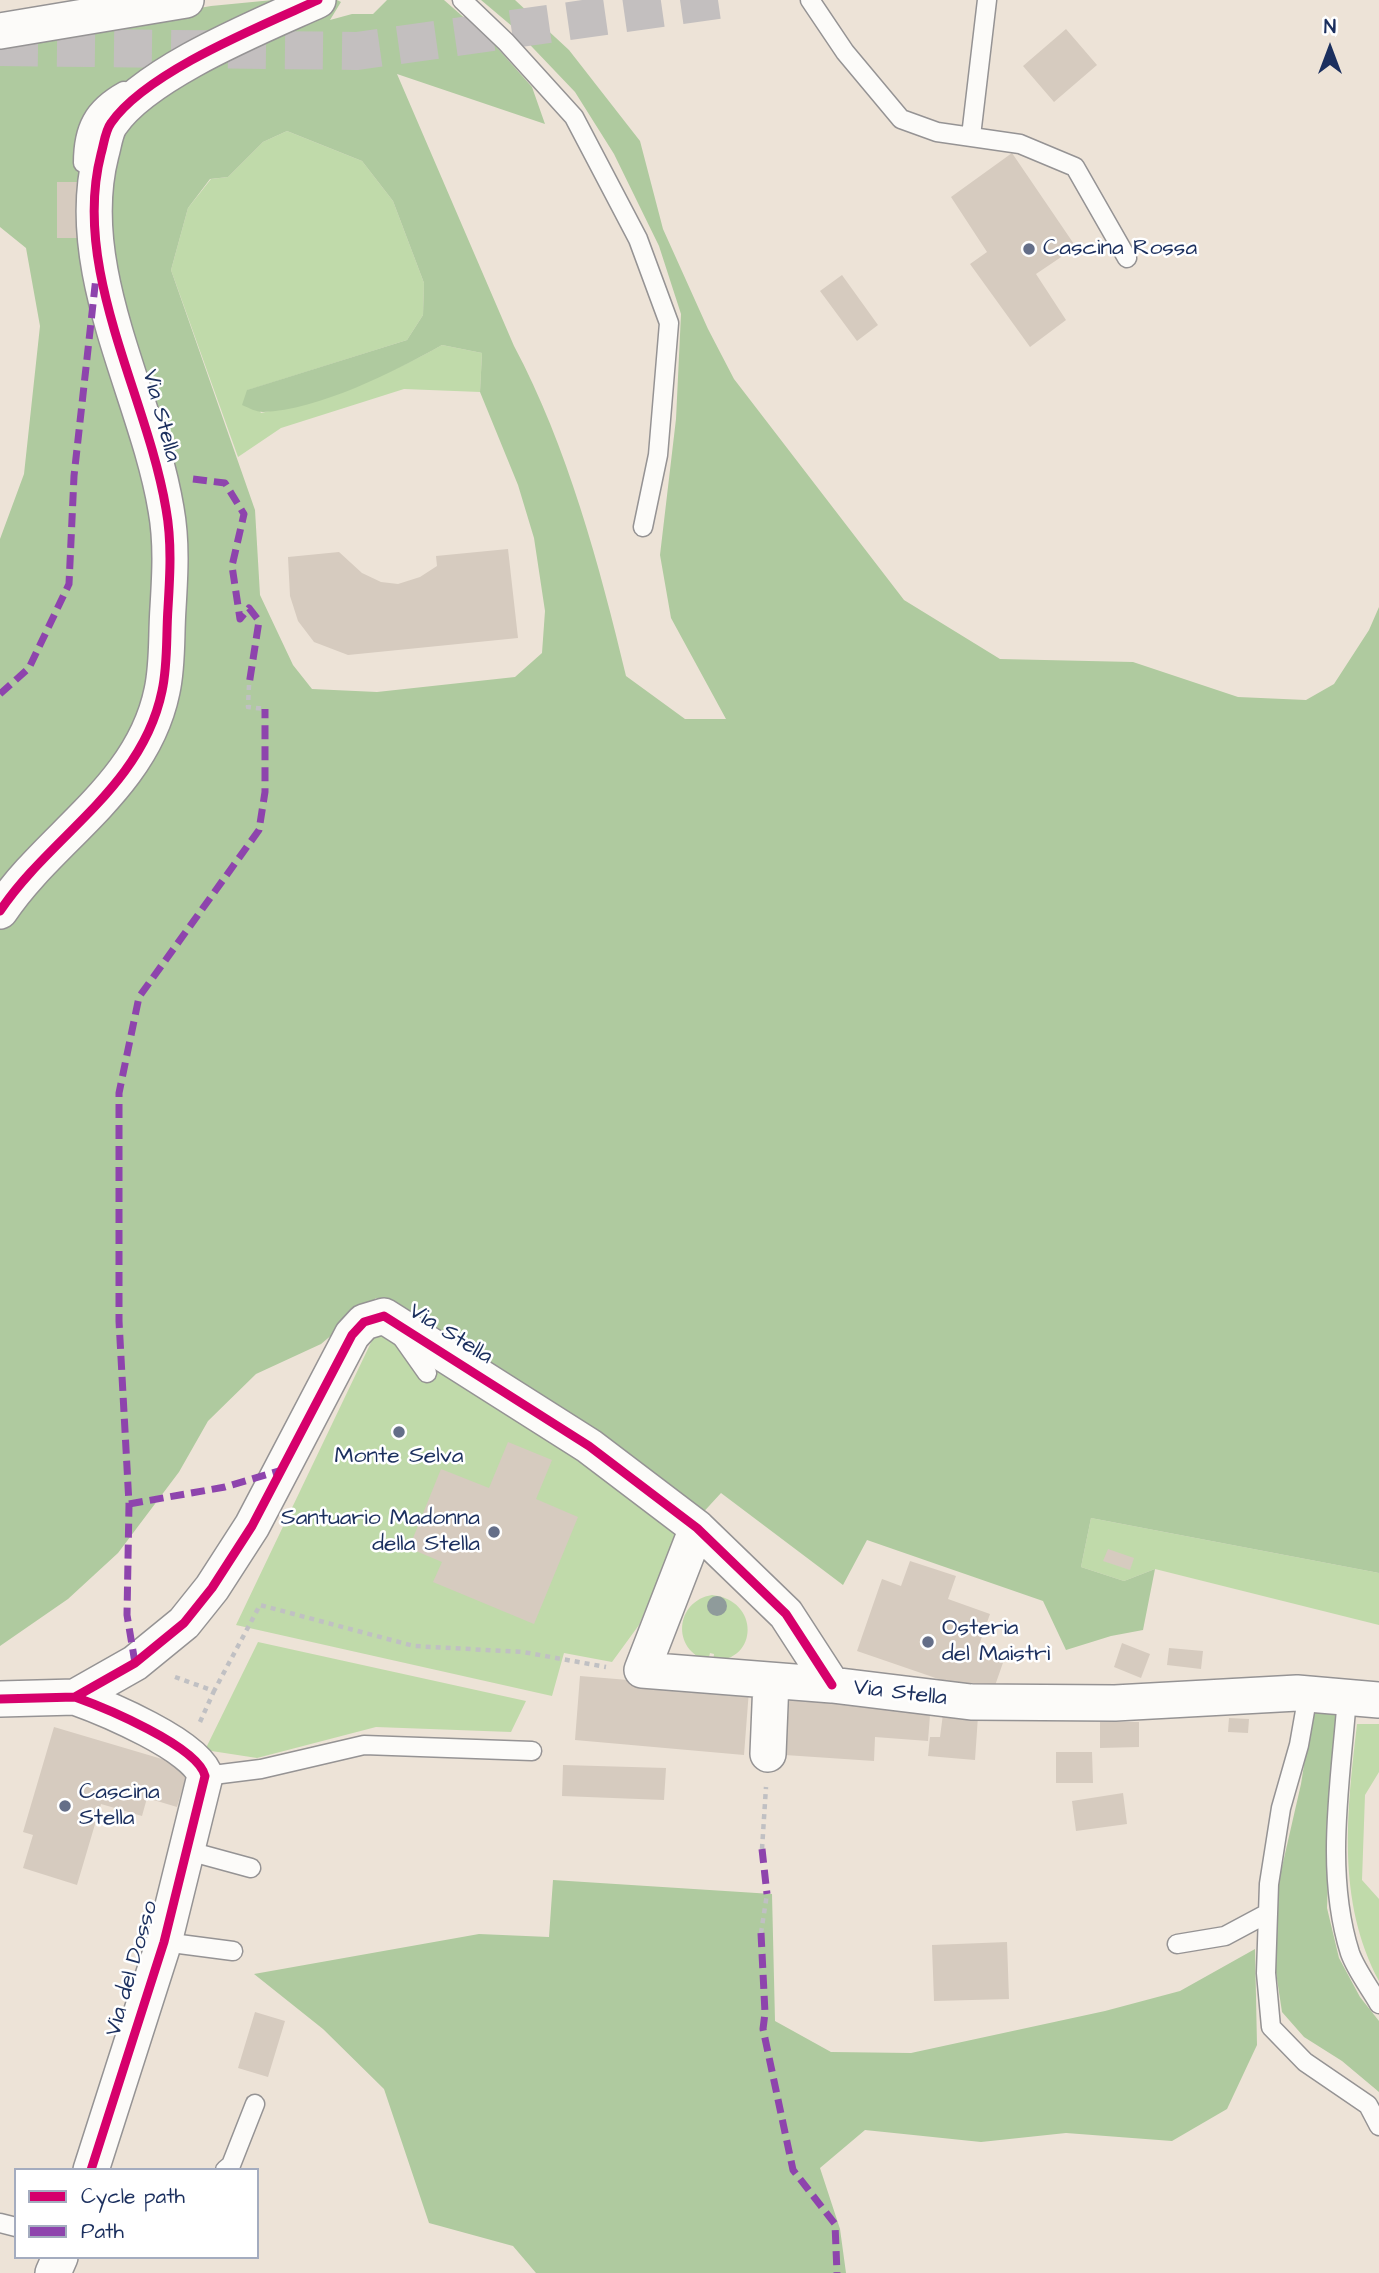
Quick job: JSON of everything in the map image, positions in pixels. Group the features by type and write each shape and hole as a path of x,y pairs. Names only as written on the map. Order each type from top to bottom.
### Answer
{"street":[{"path":"0,31 186,0"},
{"name":"Via Stella","path":"0,911 116,784 147,733 162,692 172,578 166,510 99,265 94,193 108,125 128,102 158,82 228,41 318,0"},
{"name":"Via Stella","path":"0,1699 75,1697 135,1663 184,1623 212,1588 253,1526 352,1335 371,1318 384,1317 589,1446 696,1528 786,1614 832,1685 971,1702 1030,1704 1308,1694 1363,1698"},
{"path":"696,1528 642,1670 832,1685"},
{"path":"767,1769 771,1681"},
{"path":"75,1697 135,1721 199,1763 205,1776"},
{"name":"Via del Dosso","path":"99,2166 164,1942 205,1776"}],"lane":[{"path":"462,0 506,42 574,117 638,239 669,323 658,455 643,527"},
{"path":"810,0 845,52 901,119 937,132 1020,144 1075,167 1127,258"},
{"path":"971,136 987,0"},
{"path":"83,163 86,127 96,110 132,86 158,82"},
{"path":"388,1320 427,1373"},
{"path":"1308,1694 1299,1745 1281,1808 1269,1884 1266,1973 1271,2027 1305,2062 1368,2105 1379,2126"},
{"path":"1363,1698 1338,1812 1338,1890 1351,1955 1379,2004"},
{"path":"205,1776 261,1769 364,1745 532,1751"},
{"path":"185,1850 251,1868"},
{"path":"1177,1944 1225,1936 1268,1913"},
{"path":"164,1942 233,1951"},
{"path":"227,2168 231,2165 255,2104"}],"path":[{"path":"249,685 248,707 265,709"},
{"path":"135,1663 214,1691 260,1605 414,1646 523,1652 617,1669"},
{"path":"762,1849 767,1769"},
{"path":"761,1933 767,1894"}],"green space":[{"path":"273,0 337,0 341,2 330,20 352,14 373,14 387,0 444,0 493,43 532,87 545,124 397,74 566,465 605,592 626,676 685,719 726,719 671,618 660,555 676,419 681,314 659,246 614,154 575,92 513,27 481,0 515,0 569,50 640,141 663,229 708,329 734,379 904,600 1000,659 1133,662 1238,697 1306,700 1334,684 1369,630 1379,607 1379,1573 1091,1518 1081,1567 1124,1581 1155,1569 1143,1630 1111,1636 1066,1650 1043,1601 867,1540 843,1585 721,1493 698,1518 567,1422 376,1298 321,1344 256,1374 208,1421 179,1472 118,1553 68,1599 0,1646 0,539 24,474 40,326 26,248 0,227 0,43 211,6","holes":["287,131 362,161 393,201 424,283 423,315 407,340 247,390 242,405 263,412 285,410 331,397 379,378 442,345 482,353 480,392 518,485 534,538 545,611 542,653 515,677 377,692 312,689 293,665 260,595 255,510 171,270 188,208 210,179 228,177 263,142"]},
{"path":"287,131 362,161 393,201 424,283 423,315 407,340 248,390 261,413 354,386 398,368 442,345 482,353 480,392 404,389 281,428 238,457 171,270 188,208 211,179 228,177 263,142"},
{"path":"376,1332 681,1526 639,1625 612,1662 564,1653 552,1696 236,1625"},
{"path":"1091,1518 1379,1573 1379,1625 1155,1569 1124,1581 1081,1567"},
{"path":"712,1595 728,1599 739,1607 746,1618 748,1630 746,1641 739,1651 728,1658 713,1661 714,1654 710,1653 708,1661 688,1647 682,1626 691,1606"},
{"path":"258,1642 526,1701 511,1732 376,1727 257,1758 205,1750"},
{"path":"1313,1708 1340,1711 1332,1769 1327,1908 1339,1958 1360,1997 1379,2021 1379,2092 1342,2061 1304,2037 1282,2012 1274,1959 1279,1880 1301,1784"},
{"path":"1357,1724 1379,1724 1379,1772 1365,1795 1362,1880 1379,1899 1379,1981 1365,1950 1356,1919 1348,1855 1350,1789"},
{"path":"553,1880 772,1894 775,2021 831,2052 911,2053 1105,2011 1180,1991 1255,1949 1257,2045 1227,2109 1172,2141 1066,2133 981,2142 865,2130 820,2168 840,2229 846,2273 536,2273 513,2246 429,2223 384,2089 323,2029 254,1974 479,1934 549,1937"}],"building":[{"path":"1066,29 1097,65 1054,102 1023,66"},
{"name":"Cascina Rossa","path":"1012,153 1076,247 1036,274 1066,320 1030,347 970,264 987,252 951,197"},
{"path":"57,182 88,182 88,238 57,238"},
{"path":"842,275 878,325 857,341 820,291"},
{"path":"508,549 518,638 348,655 314,642 298,621 290,596 288,557 339,552 362,573 381,582 398,584 420,577 437,566 436,556"},
{"name":"Santuario Madonna della Stella","path":"508,1442 552,1460 536,1499 578,1517 534,1624 433,1582 442,1562 409,1548 441,1469 489,1488"},
{"path":"1108,1549 1134,1558 1130,1570 1103,1561"},
{"path":"910,1561 956,1576 948,1599 990,1614 978,1648 1005,1657 991,1697 857,1651 882,1579 901,1586"},
{"path":"1122,1643 1150,1654 1141,1678 1114,1667"},
{"path":"1169,1648 1203,1651 1201,1669 1167,1665"},
{"path":"580,1676 749,1690 744,1755 575,1740"},
{"path":"790,1692 931,1702 928,1741 875,1737 874,1761 785,1755"},
{"path":"943,1714 978,1716 975,1760 928,1756 930,1737 940,1737"},
{"path":"1229,1718 1249,1719 1248,1733 1228,1732"},
{"path":"1100,1722 1139,1722 1139,1747 1100,1748"},
{"name":"Cascina Stella","path":"54,1727 189,1767 177,1807 147,1798 142,1816 101,1804 77,1885 23,1868 33,1835 23,1832"},
{"path":"1056,1752 1092,1752 1093,1783 1056,1783"},
{"path":"563,1765 666,1768 664,1800 562,1796"},
{"path":"1123,1793 1127,1824 1076,1831 1072,1801"},
{"path":"1007,1942 1009,1999 934,2001 932,1945"},
{"path":"255,2012 285,2021 268,2077 238,2068"}],"tunnel":[{"path":"0,47 357,51 718,0"}],"marked path":[{"path":"0,694 29,668 69,584 74,476 96,277"},
{"path":"193,479 225,483 244,514 232,566 240,619 249,608 259,621 249,685"},
{"path":"135,1663 127,1615 129,1504 119,1321 119,1093 139,997 259,830 265,792 265,709"},
{"path":"129,1504 225,1487 282,1470"},
{"path":"762,1849 767,1894"},
{"path":"761,1933 765,2013 763,2029 793,2170 835,2224 837,2273"}],"cycle path":[{"path":"0,911 20,884 92,809 135,756 151,725 164,681 170,558 166,509 157,466 103,288 96,243 94,198 107,130 128,104 177,69 206,52 318,0"},
{"path":"0,1699 75,1697 135,1663 184,1623 212,1588 252,1526 352,1335 364,1322 384,1316 589,1446 697,1528 786,1614 832,1685"},
{"path":"75,1697 127,1718 168,1740 199,1764 205,1776 164,1942 92,2168"}],"place":[{"name":"Cascina Rossa","path":"1029,249"},
{"name":"Monte Selva","path":"399,1432"},
{"name":"Santuario Madonna della Stella","path":"494,1532"},
{"name":"Osteria del Maistrì","path":"928,1642"},
{"name":"Cascina Stella","path":"65,1806"}]}
